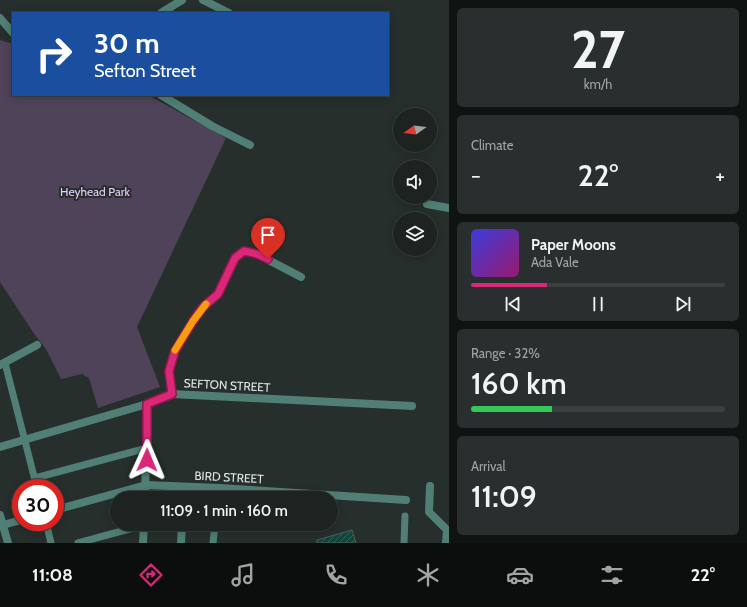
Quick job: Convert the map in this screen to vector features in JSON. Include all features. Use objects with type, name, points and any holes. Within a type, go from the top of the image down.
[{"type":"street","points":[[163,12],[182,0]]},
{"type":"street","points":[[203,0],[227,12]]},
{"type":"street","points":[[0,18],[12,31]]},
{"type":"street","points":[[163,96],[212,126],[250,145]]},
{"type":"street","points":[[427,204],[449,208]]},
{"type":"street","points":[[172,394],[169,371],[175,351],[196,316],[203,307],[218,294],[235,258],[244,251],[257,254],[301,277]]},
{"type":"street","points":[[2,364],[37,344]]},
{"type":"street","name":"SEFTON STREET","points":[[0,447],[147,404],[172,394],[412,406]]},
{"type":"street","points":[[146,491],[147,404]]},
{"type":"street","name":"BIRD STREET","points":[[64,508],[146,485],[219,488],[406,500]]},
{"type":"street","points":[[184,486],[184,491]]},
{"type":"street","points":[[430,486],[429,512],[448,530],[446,543]]},
{"type":"street","points":[[0,515],[8,543]]},
{"type":"street","points":[[3,525],[12,522]]},
{"type":"street","points":[[143,543],[144,531]]},
{"type":"street","points":[[181,543],[182,531]]},
{"type":"lane","points":[[2,364],[25,440],[34,478],[147,448]]},
{"type":"lane","points":[[404,543],[405,516]]},
{"type":"lane","points":[[48,531],[51,543]]},
{"type":"lane","points":[[78,543],[122,531]]},
{"type":"lane","points":[[213,543],[214,531]]},
{"type":"green space","name":"Heyhead Park","points":[[0,40],[12,44],[12,96],[150,96],[226,138],[137,327],[160,387],[98,408],[89,378],[82,374],[61,379],[46,349],[0,282]]},
{"type":"building","points":[[352,530],[356,543],[317,543],[317,540]]},
{"type":"slow traffic","points":[[175,350],[193,321],[206,304]]},
{"type":"route","points":[[147,460],[147,404],[172,394],[169,371],[175,351],[193,321],[203,307],[218,294],[226,280],[235,258],[244,251],[257,254],[268,259]]}]
